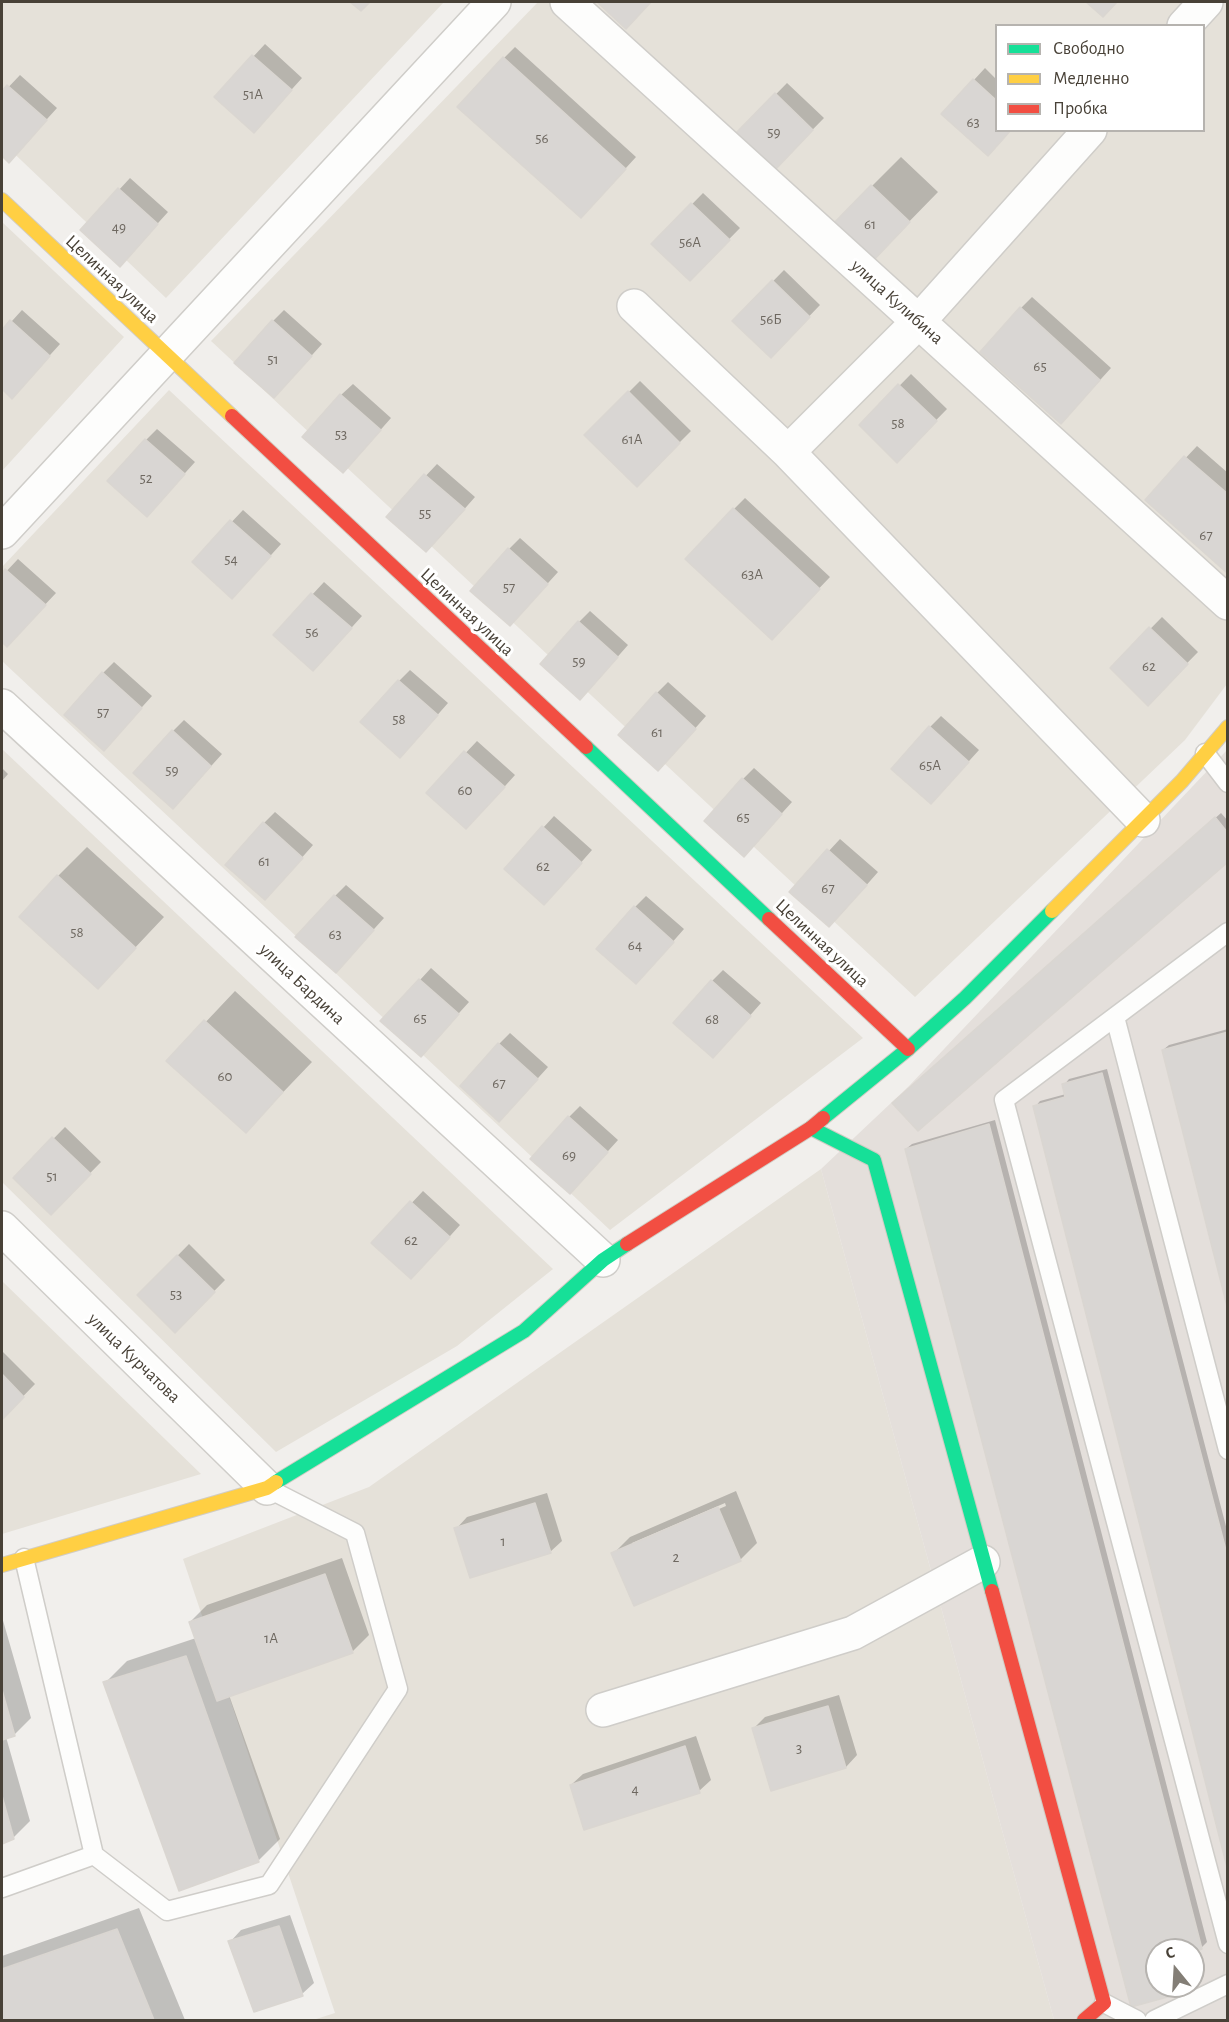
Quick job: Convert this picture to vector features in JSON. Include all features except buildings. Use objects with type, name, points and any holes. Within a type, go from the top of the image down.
[{"type":"street","points":[[2,532],[494,2]]},
{"type":"street","name":"улица Кулибина","points":[[567,2],[1227,603]]},
{"type":"street","points":[[1186,24],[1206,2]]},
{"type":"street","points":[[788,452],[918,322],[1088,132]]},
{"type":"street","name":"Целинная улица","points":[[2,200],[908,1049]]},
{"type":"street","points":[[634,306],[788,452],[1143,819]]},
{"type":"street","name":"улица Бардина","points":[[2,706],[603,1260]]},
{"type":"street","points":[[2,1564],[267,1488],[524,1331],[603,1260],[812,1128],[908,1049],[965,998],[1182,781],[1227,727]]},
{"type":"street","points":[[812,1128],[874,1160],[1104,2003],[1084,2020]]},
{"type":"street","name":"улица Курчатова","points":[[2,1228],[267,1488]]},
{"type":"street","points":[[603,1710],[853,1633],[983,1562]]},
{"type":"lane","points":[[1205,753],[1227,783]]},
{"type":"lane","points":[[1227,932],[1005,1100],[1227,1944]]},
{"type":"lane","points":[[1115,1017],[1227,1450]]},
{"type":"lane","points":[[24,1558],[94,1855],[167,1911],[269,1885],[398,1689],[355,1533],[267,1488]]},
{"type":"lane","points":[[2,1888],[94,1855]]},
{"type":"lane","points":[[1154,2020],[1227,1984]]},
{"type":"lane","points":[[1104,2003],[1137,2020]]},
{"type":"shaded area","points":[[2,2],[444,2],[166,298],[2,142]]},
{"type":"shaded area","points":[[538,2],[1227,2],[1227,684],[1185,740],[915,997],[211,341]]},
{"type":"shaded area","points":[[2,222],[124,337],[2,471]]},
{"type":"shaded area","points":[[169,390],[863,1038],[610,1230],[2,661],[2,567]]},
{"type":"shaded area","points":[[2,749],[553,1269],[457,1346],[276,1452],[2,1182]]},
{"type":"shaded area","points":[[1227,750],[1227,2020],[1054,2020],[821,1169],[909,1086]]},
{"type":"shaded area","points":[[821,1169],[1054,2020],[313,2020],[335,2013],[183,1559],[369,1487]]},
{"type":"shaded area","points":[[2,1281],[201,1474],[2,1534]]},
{"type":"traffic: fast","points":[[586,747],[769,919]]},
{"type":"traffic: fast","points":[[823,1118],[908,1049],[965,998],[1052,911]]},
{"type":"traffic: fast","points":[[811,1128],[874,1160],[992,1591]]},
{"type":"traffic: fast","points":[[276,1482],[524,1331],[603,1260],[627,1244]]},
{"type":"traffic: slow","points":[[2,200],[232,416]]},
{"type":"traffic: slow","points":[[1052,911],[1182,781],[1228,727]]},
{"type":"traffic: slow","points":[[2,1565],[267,1488],[276,1482]]},
{"type":"traffic: jam","points":[[232,416],[586,747]]},
{"type":"traffic: jam","points":[[769,919],[908,1049]]},
{"type":"traffic: jam","points":[[627,1244],[811,1128],[823,1118]]},
{"type":"traffic: jam","points":[[992,1591],[1104,2003],[1084,2020]]}]
